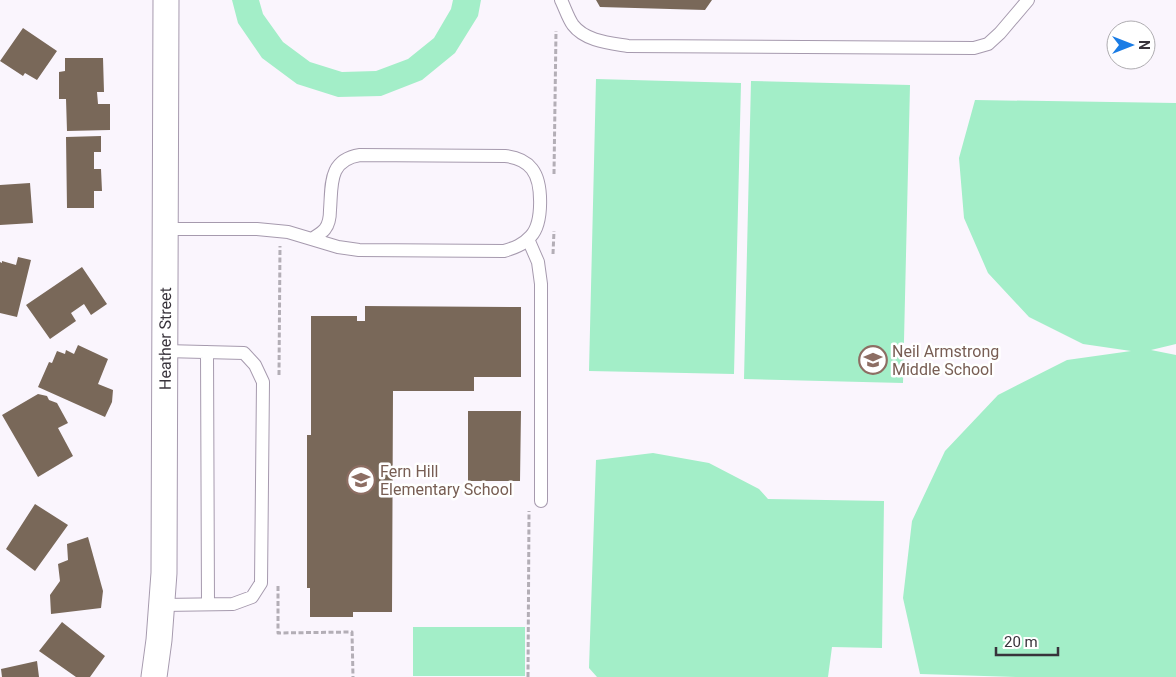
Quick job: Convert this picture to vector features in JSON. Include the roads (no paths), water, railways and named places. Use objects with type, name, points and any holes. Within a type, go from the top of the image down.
[{"type":"street","name":"Heather Street","points":[[154,677],[164,573],[166,0]]},
{"type":"lane","points":[[561,0],[574,26],[586,36],[628,46],[974,48],[988,44],[1028,0]]},
{"type":"lane","points":[[165,229],[258,229],[288,232],[338,247],[359,250],[504,251],[528,240],[537,225],[540,189],[538,178],[533,169],[515,157],[351,156],[336,168],[332,176],[330,217],[326,229],[312,239]]},
{"type":"lane","points":[[528,240],[538,262],[541,284],[541,501]]},
{"type":"lane","points":[[162,605],[232,604],[252,597],[261,583],[263,382],[255,365],[244,352],[165,351]]},
{"type":"lane","points":[[207,352],[208,604]]},
{"type":"place","name":"Neil Armstrong Middle School","points":[[873,360]]},
{"type":"place","name":"Fern Hill Elementary School","points":[[361,480]]}]
